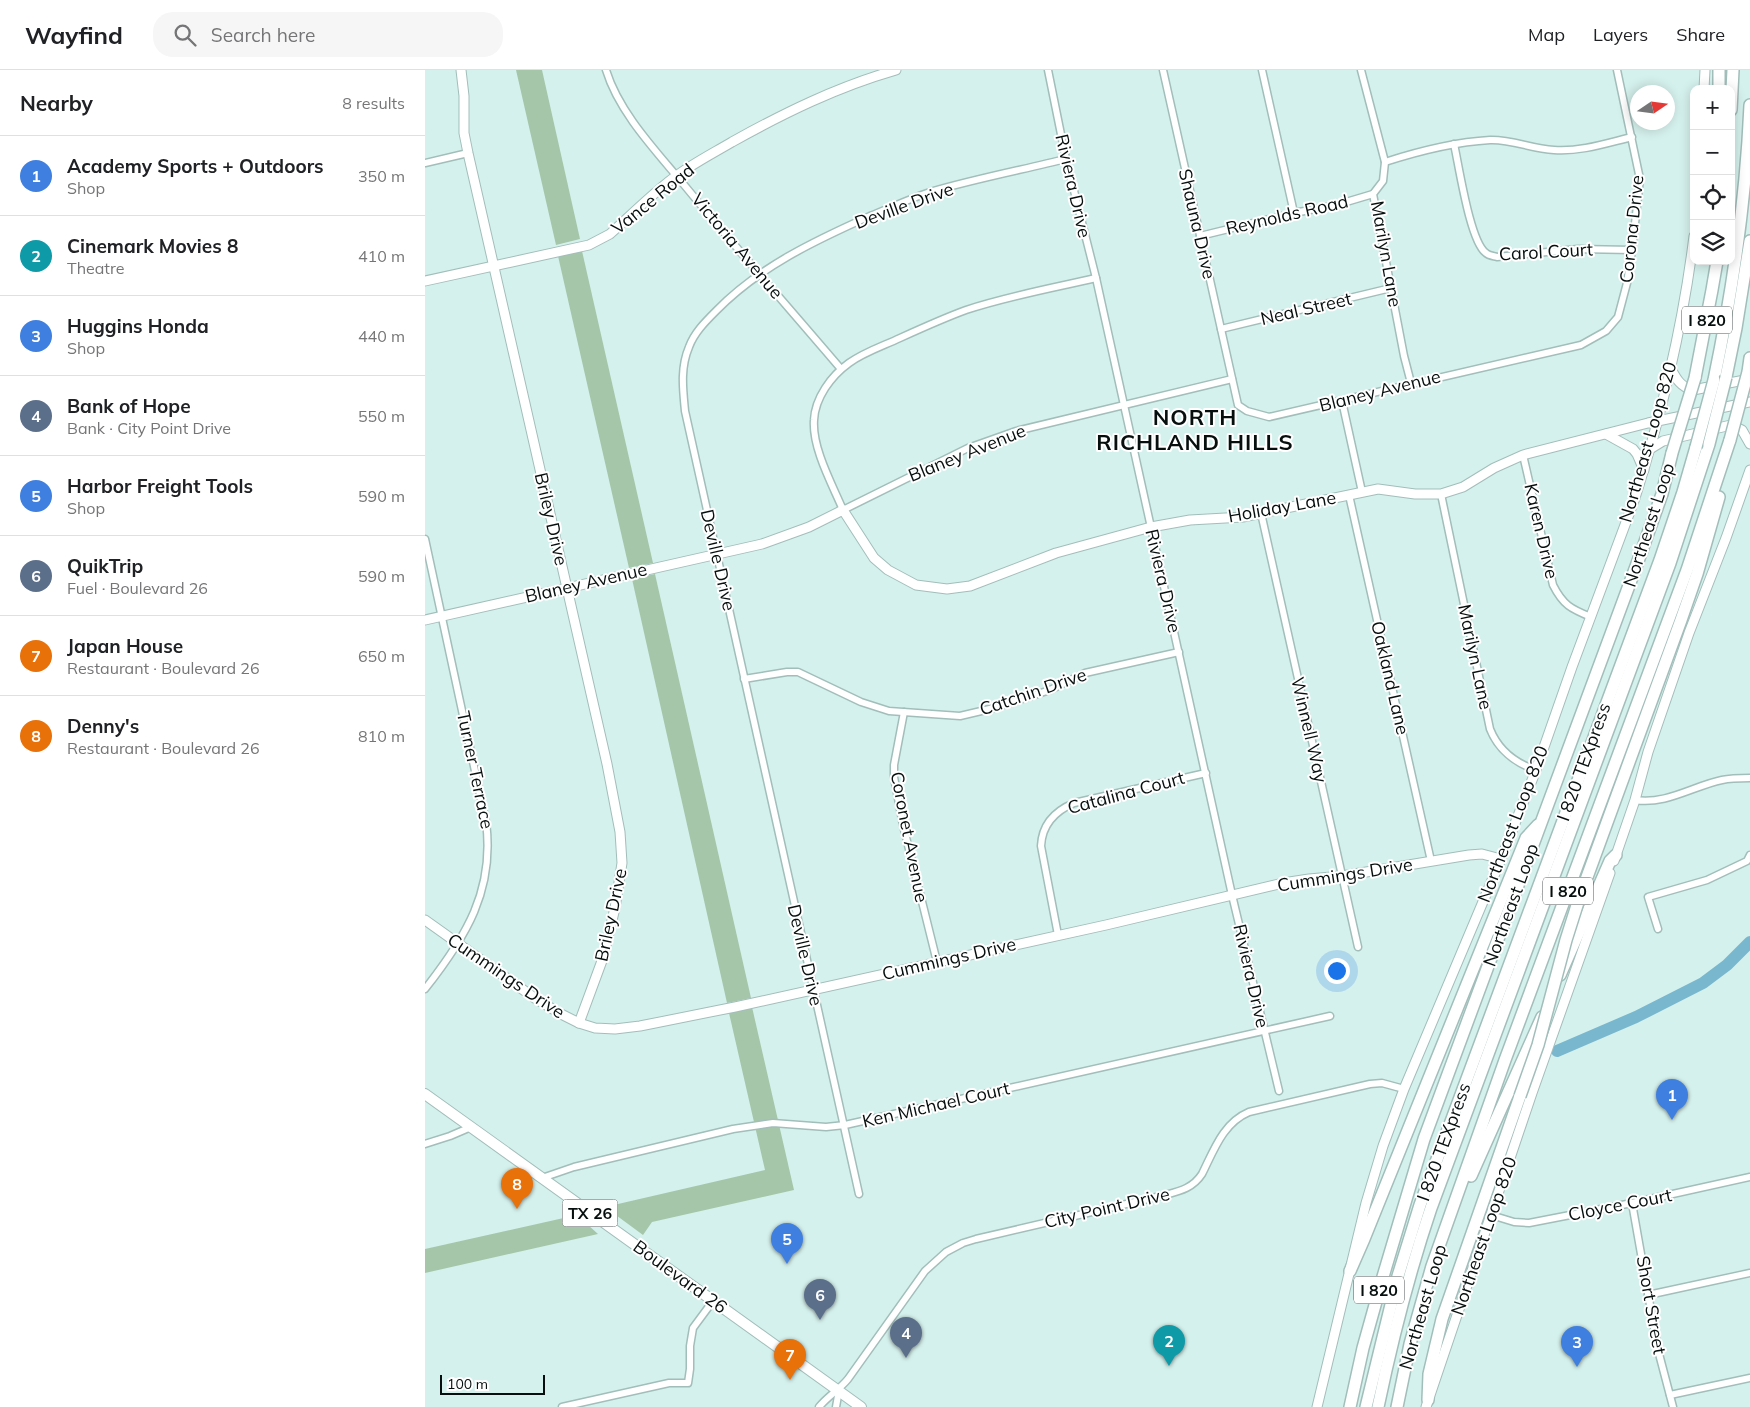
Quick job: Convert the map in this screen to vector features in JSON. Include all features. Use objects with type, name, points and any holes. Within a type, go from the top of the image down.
[{"type":"highway","points":[[1719,70],[1719,85]]},
{"type":"highway","points":[[1732,85],[1733,70]]},
{"type":"highway","name":"I 820 TEXpress","points":[[1366,1407],[1399,1276],[1420,1205],[1660,560],[1683,492],[1714,380],[1727,319],[1741,225],[1750,105]]},
{"type":"highway","name":"I 820 TEXpress","points":[[1378,1407],[1401,1308],[1431,1208],[1670,563],[1709,444],[1736,328],[1750,241]]},
{"type":"highway","name":"Northeast Loop","points":[[1350,1407],[1381,1280],[1413,1172],[1662,494],[1695,378],[1716,265]]},
{"type":"highway","name":"Northeast Loop","points":[[1397,1407],[1410,1344],[1432,1266],[1505,1060],[1687,570],[1730,440],[1749,375],[1750,358]]},
{"type":"highway","points":[[1427,1404],[1429,1374],[1442,1319],[1538,1045],[1579,899],[1697,574],[1732,449],[1730,440]]},
{"type":"highway","points":[[1350,1270],[1526,838],[1541,822]]},
{"type":"highway","points":[[1410,1344],[1418,1333],[1465,1189],[1610,861],[1616,855]]},
{"type":"main road","name":"Boulevard 26","points":[[425,1094],[861,1407]]},
{"type":"street","name":"Briley Drive","points":[[461,70],[464,96],[464,133],[468,154],[607,764],[622,848],[622,863],[609,934],[595,983],[579,1023]]},
{"type":"street","name":"Victoria Avenue","points":[[606,70],[615,94],[637,127],[841,369]]},
{"type":"street","name":"Vance Road","points":[[425,281],[589,245],[601,240],[667,182],[701,159],[821,96],[863,79],[896,70]]},
{"type":"street","name":"Riviera Drive","points":[[1047,70],[1066,159],[1096,278],[1232,895],[1279,1091]]},
{"type":"street","name":"Shauna Drive","points":[[1163,70],[1232,379]]},
{"type":"street","points":[[1262,70],[1294,213]]},
{"type":"street","name":"Marilyn Lane","points":[[1361,70],[1385,162],[1383,181],[1373,194],[1404,356],[1411,383]]},
{"type":"street","name":"Corona Drive","points":[[1585,343],[1607,331],[1618,317],[1627,283],[1632,250],[1640,178],[1617,70]]},
{"type":"street","points":[[1705,70],[1705,85]]},
{"type":"street","points":[[1385,162],[1417,152],[1454,144],[1500,140],[1552,150],[1572,150],[1632,137]]},
{"type":"street","name":"Carol Court","points":[[1454,144],[1473,228],[1478,242],[1485,253],[1497,257],[1578,249],[1632,250]]},
{"type":"street","points":[[425,163],[468,154]]},
{"type":"street","name":"Deville Drive","points":[[859,1194],[685,411],[682,387],[685,360],[695,335],[729,298],[760,274],[817,240],[929,192],[1066,159]]},
{"type":"street","name":"Reynolds Road","points":[[1200,236],[1294,213],[1336,205],[1373,194]]},
{"type":"street","name":"Northeast Loop 820","points":[[1317,1407],[1365,1203],[1383,1146],[1403,1089],[1501,859],[1536,770],[1644,470],[1671,367],[1690,265]]},
{"type":"street","points":[[843,510],[820,456],[814,430],[815,411],[819,400],[831,379],[841,369],[865,354],[967,310],[993,302],[1096,278]]},
{"type":"street","name":"Neal Street","points":[[1221,329],[1391,288]]},
{"type":"street","name":"Blaney Avenue","points":[[425,620],[762,544],[784,537],[815,524],[976,446],[1031,426],[1232,379],[1238,405],[1247,411],[1269,417],[1585,343]]},
{"type":"street","points":[[1671,367],[1680,384],[1685,388],[1693,390],[1749,375]]},
{"type":"street","points":[[1342,401],[1362,492]]},
{"type":"street","name":"Holiday Lane","points":[[843,510],[875,558],[888,570],[916,585],[947,589],[970,586],[1056,554],[1151,527],[1190,520],[1227,519],[1378,489],[1415,494],[1441,494],[1463,487],[1494,468],[1523,455],[1657,421],[1750,402]]},
{"type":"street","points":[[1649,449],[1663,441],[1731,426],[1742,430],[1750,444]]},
{"type":"street","points":[[1606,434],[1633,449],[1644,470]]},
{"type":"street","name":"Karen Drive","points":[[1523,455],[1553,585],[1567,606],[1591,618]]},
{"type":"street","name":"Northeast Loop 820","points":[[1427,1404],[1532,1094],[1635,800],[1689,633],[1746,495],[1750,470]]},
{"type":"street","name":"Marilyn Lane","points":[[1441,494],[1490,729],[1494,740],[1504,750],[1523,766],[1536,770]]},
{"type":"street","name":"Oakland Lane","points":[[1349,495],[1431,861]]},
{"type":"street","name":"Winnell Way","points":[[1261,513],[1358,947]]},
{"type":"street","name":"Turner Terrace","points":[[425,539],[489,841],[488,866],[473,916],[447,961],[425,989]]},
{"type":"street","name":"Catchin Drive","points":[[744,679],[798,672],[861,702],[889,711],[960,716],[994,708],[1050,690],[1085,673],[1179,652]]},
{"type":"street","name":"Coronet Avenue","points":[[904,712],[894,777],[903,825],[937,962]]},
{"type":"street","name":"Catalina Court","points":[[1058,935],[1041,846],[1041,838],[1048,822],[1058,812],[1074,803],[1205,773]]},
{"type":"street","points":[[1635,800],[1654,801],[1722,780],[1750,778]]},
{"type":"street","name":"Cummings Drive","points":[[425,920],[536,999],[579,1023],[595,1028],[615,1029],[641,1026],[813,990],[1309,879],[1342,876],[1482,854],[1501,859]]},
{"type":"street","points":[[1658,929],[1648,897],[1707,880],[1747,861],[1750,855]]},
{"type":"street","name":"Ken Michael Court","points":[[542,1178],[574,1167],[733,1129],[773,1124],[826,1128],[845,1125],[1330,1016]]},
{"type":"street","name":"City Point Drive","points":[[819,1407],[827,1398],[839,1390],[925,1271],[945,1252],[956,1246],[976,1239],[1188,1188],[1202,1174],[1223,1132],[1241,1115],[1249,1112],[1371,1084],[1382,1083],[1403,1089]]},
{"type":"street","points":[[425,1144],[471,1127]]},
{"type":"street","name":"Cloyce Court","points":[[1491,1215],[1514,1222],[1529,1222],[1632,1203],[1750,1177]]},
{"type":"street","name":"Short Street","points":[[1632,1203],[1658,1350],[1673,1407]]},
{"type":"street","points":[[1648,1295],[1750,1273]]},
{"type":"street","points":[[562,1407],[669,1383],[688,1383],[691,1369],[690,1346],[693,1328],[713,1301]]},
{"type":"street","points":[[1670,1395],[1750,1378]]},
{"type":"street","name":"City Point Drive","points":[[837,1407],[839,1390]]},
{"type":"green space","points":[[516,70],[542,70],[580,239],[556,245]]},
{"type":"green space","points":[[582,251],[653,563],[629,568],[558,256]]},
{"type":"green space","points":[[655,574],[751,998],[727,1003],[632,579]]},
{"type":"green space","points":[[752,1007],[794,1190],[652,1222],[643,1235],[605,1207],[765,1170],[729,1013]]},
{"type":"green space","points":[[577,1215],[598,1234],[425,1273],[425,1249]]},
{"type":"waterway","points":[[1557,1051],[1636,1017],[1703,983],[1727,965],[1750,942]]},
{"type":"place","name":"Academy Sports + Outdoors","points":[[1672,1120]]},
{"type":"place","name":"Denny's","points":[[517,1209]]},
{"type":"place","name":"Harbor Freight Tools","points":[[787,1264]]},
{"type":"place","name":"QuikTrip","points":[[820,1320]]},
{"type":"place","name":"Bank of Hope","points":[[906,1358]]},
{"type":"place","name":"Cinemark Movies 8","points":[[1169,1366]]},
{"type":"place","name":"Huggins Honda","points":[[1577,1367]]},
{"type":"place","name":"Japan House","points":[[790,1380]]},
{"type":"district","name":"NORTH RICHLAND HILLS","points":[[1195,430]]}]
